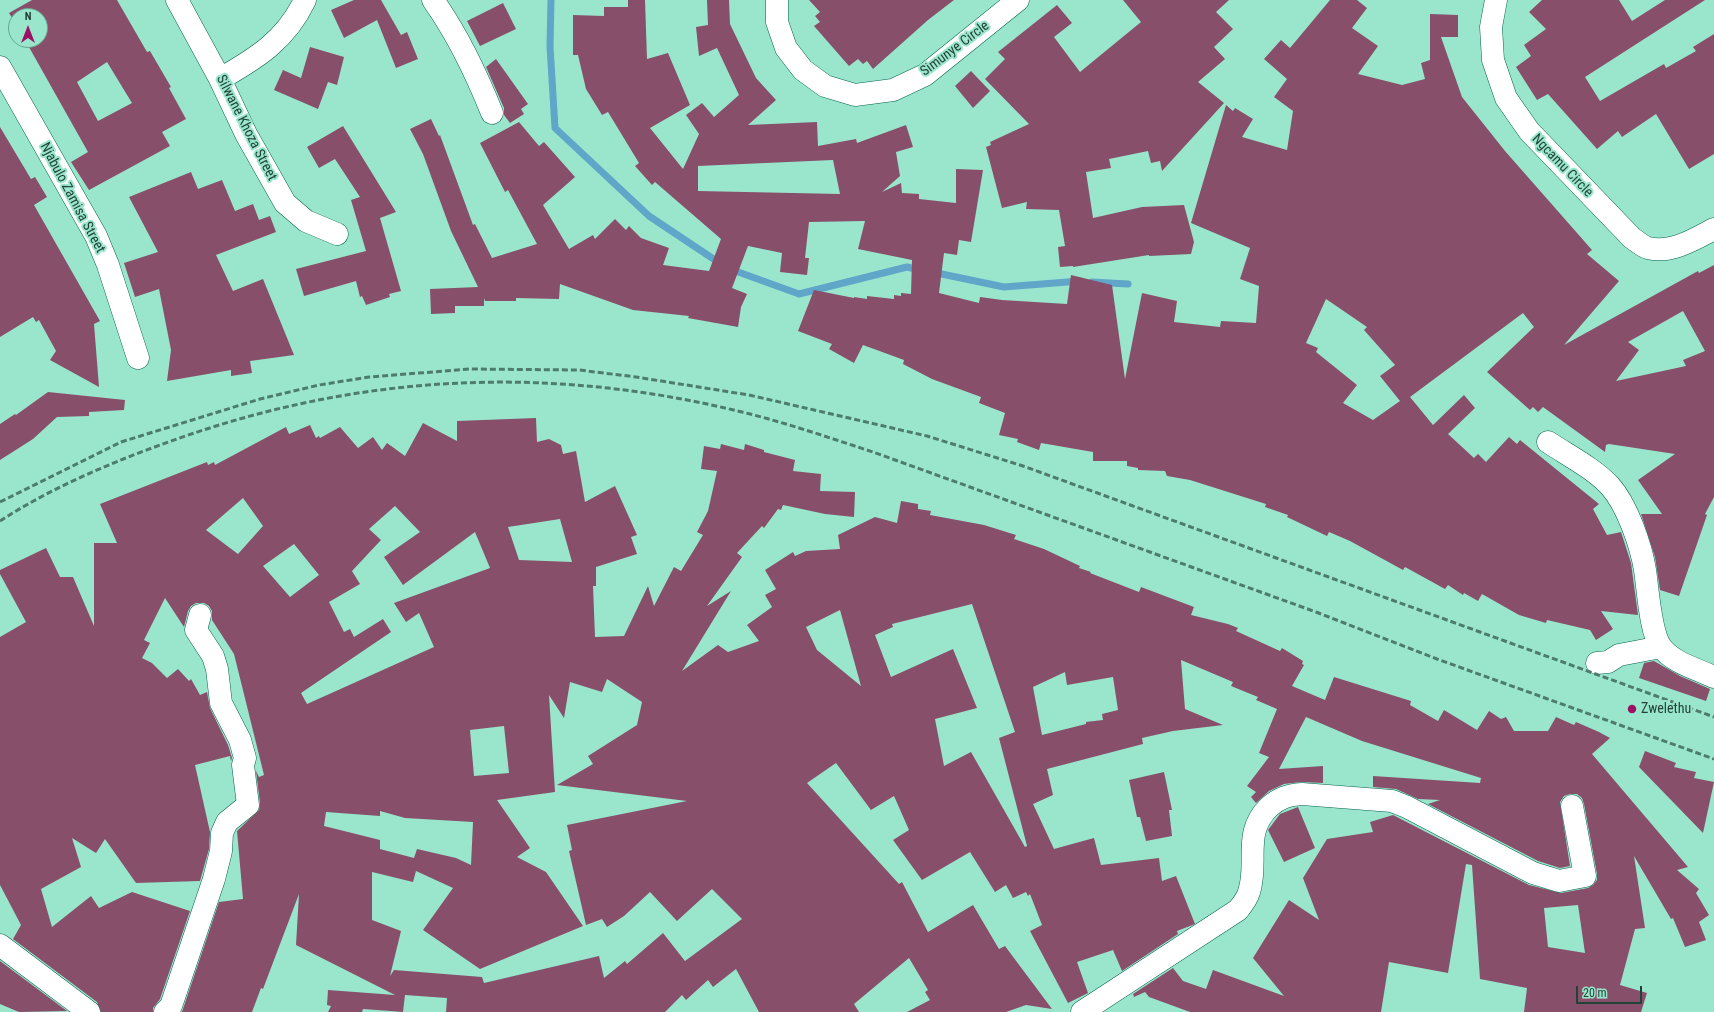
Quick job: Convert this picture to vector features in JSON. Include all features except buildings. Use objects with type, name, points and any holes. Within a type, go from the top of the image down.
[{"type":"street","name":"Silwane Khoza Street","points":[[177,0],[220,79],[246,134],[285,203],[306,221],[337,234]]},
{"type":"street","points":[[220,79],[259,56],[286,32],[305,0]]},
{"type":"street","points":[[433,0],[449,22],[474,68],[492,113]]},
{"type":"street","name":"Simunye Circle","points":[[777,0],[777,22],[786,48],[803,70],[825,86],[855,95],[893,90],[925,75],[1018,0]]},
{"type":"street","name":"Ngcamu Circle","points":[[1496,0],[1490,27],[1493,60],[1506,98],[1529,132],[1632,238],[1648,248],[1664,248],[1684,244],[1714,229]]},
{"type":"street","name":"Njabulo Zamisa Street","points":[[0,67],[96,236],[108,265],[138,358]]},
{"type":"street","points":[[1548,442],[1596,473],[1611,487],[1624,510],[1636,537],[1645,569],[1655,632],[1661,647],[1676,660],[1714,677]]},
{"type":"street","points":[[165,1012],[171,1006],[204,910],[221,851],[222,833],[227,822],[248,805],[243,766],[245,758],[240,740],[221,703],[217,668],[213,656],[196,630],[200,615]]},
{"type":"street","points":[[1597,663],[1608,662],[1619,655],[1661,647]]},
{"type":"street","points":[[1082,1012],[1238,910],[1249,892],[1252,874],[1252,846],[1254,829],[1260,815],[1274,803],[1287,795],[1302,794],[1392,801],[1407,807],[1533,873],[1559,881],[1585,876],[1572,806]]},
{"type":"street","points":[[0,945],[89,1012]]},
{"type":"waterway","points":[[551,0],[550,46],[555,128],[649,216],[721,264]]},
{"type":"waterway","points":[[730,269],[799,294],[907,267],[920,270]]},
{"type":"waterway","points":[[932,272],[1004,287],[1080,281]]},
{"type":"waterway","points":[[1092,282],[1128,284]]},
{"type":"railway","points":[[0,502],[121,442],[260,399],[319,385],[369,377],[470,369],[579,370],[636,377],[749,395],[927,436],[1023,466],[1714,717]]},
{"type":"railway","points":[[0,521],[64,485],[132,456],[177,439],[247,417],[317,400],[387,389],[458,383],[528,382],[599,387],[671,397],[759,416],[873,452],[1316,612],[1437,659],[1714,759]]},
{"type":"place","name":"Zwelethu","points":[[1632,709]]}]
